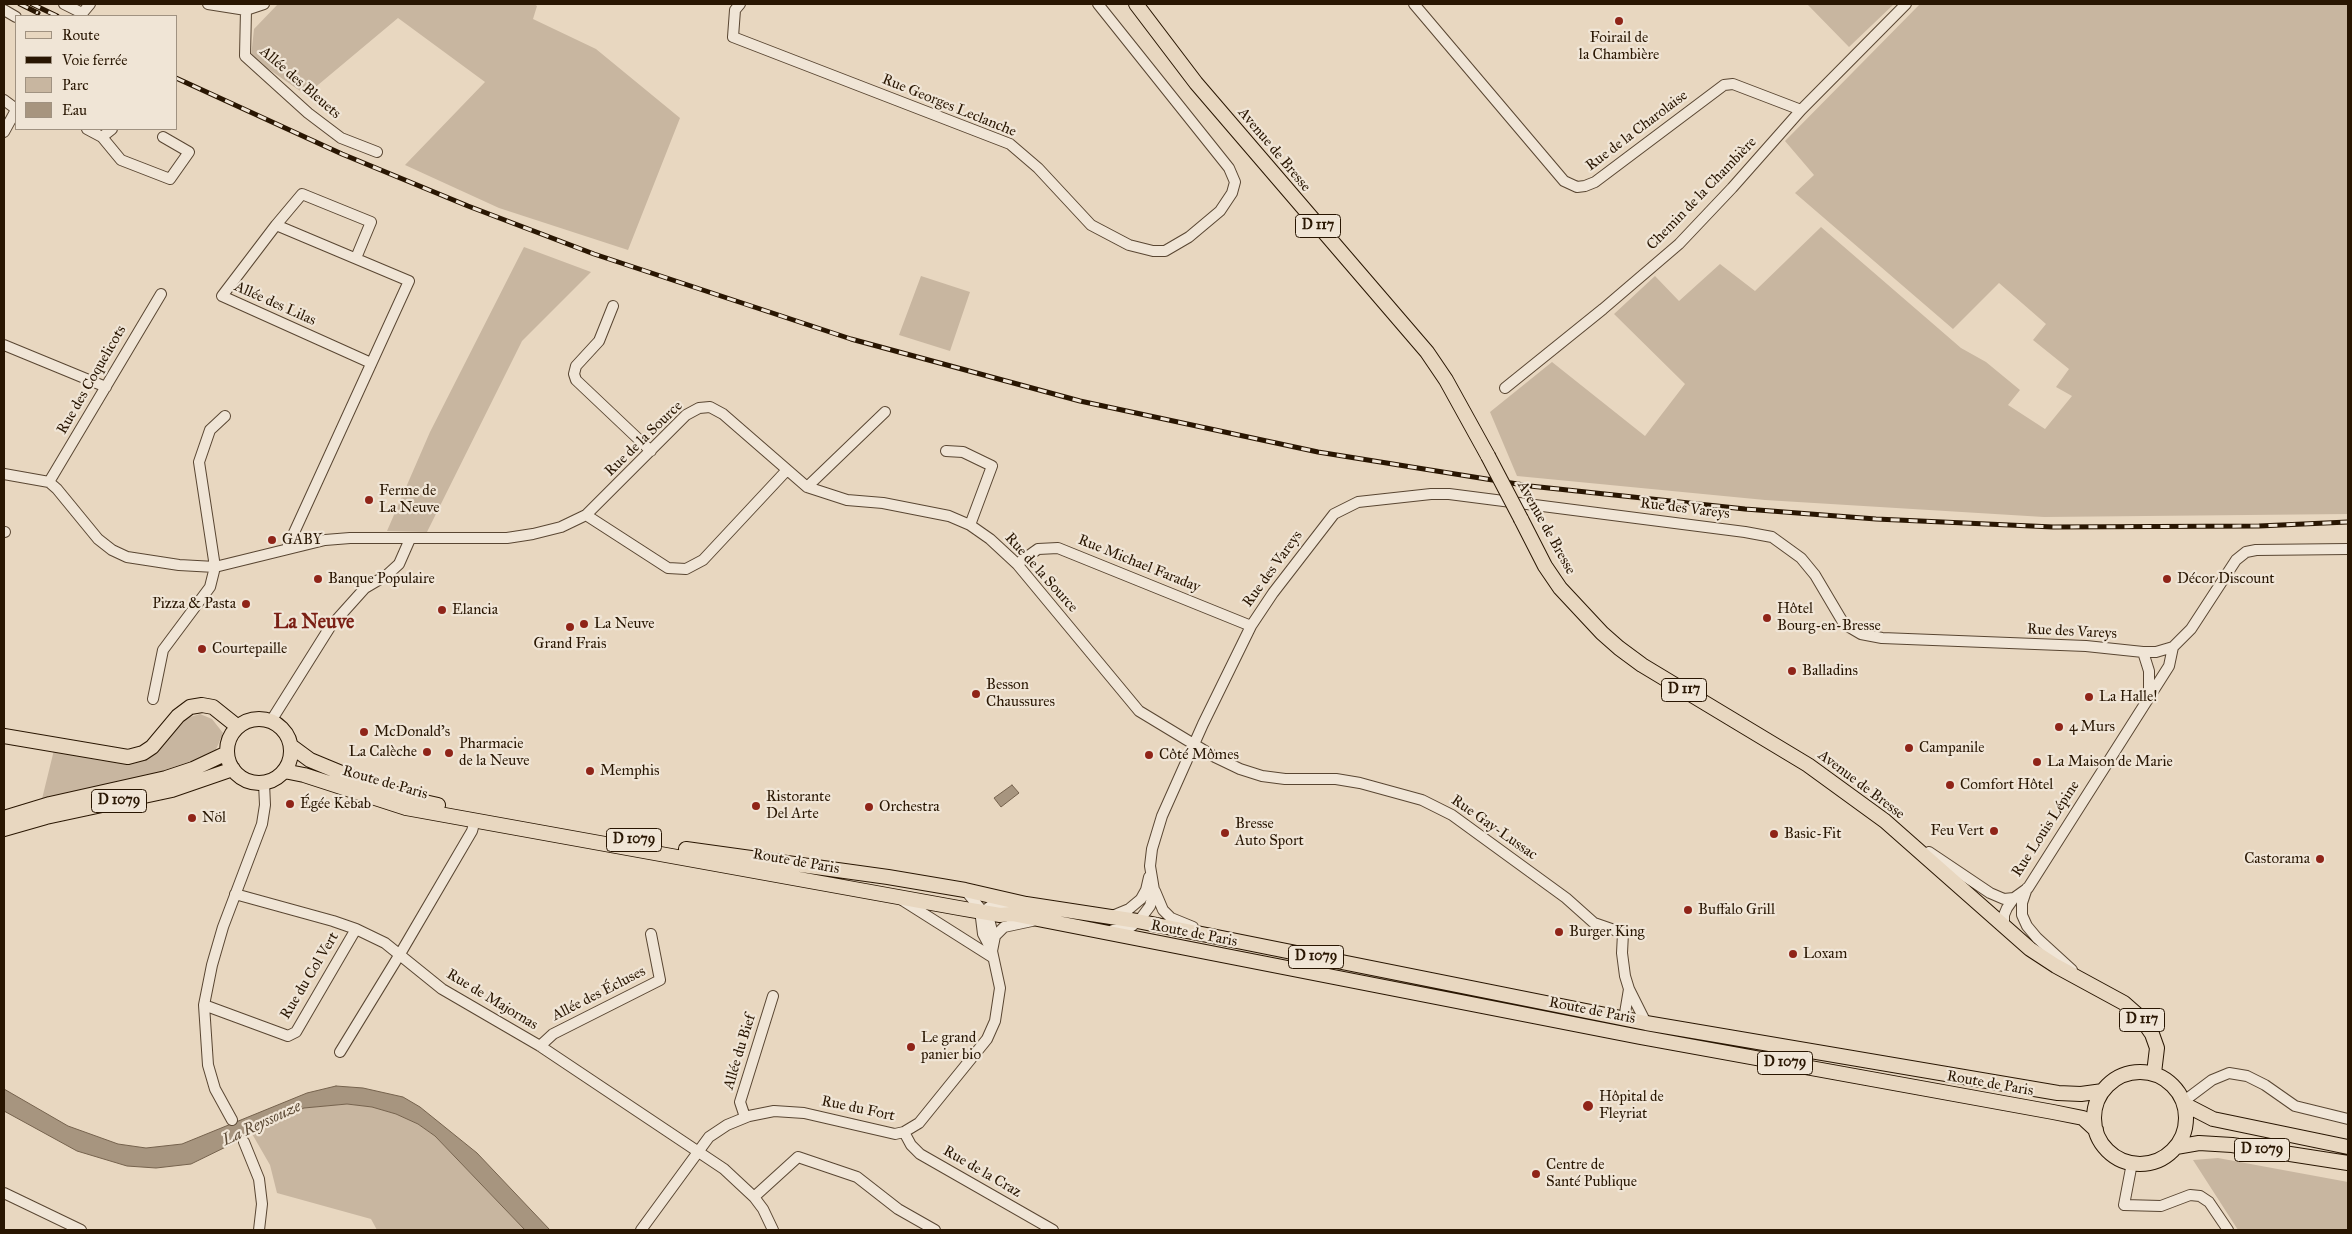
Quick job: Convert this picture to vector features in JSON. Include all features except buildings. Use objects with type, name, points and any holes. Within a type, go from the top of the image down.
[{"type":"main road","name":"Avenue de Bresse","points":[[1136,4],[1196,83],[1427,352],[1446,380],[1488,456],[1545,566],[1574,605],[1620,648],[1642,665],[1801,761],[1885,821],[2004,927],[2043,958],[2124,1003],[2141,1018],[2152,1034],[2157,1048],[2154,1074]]},
{"type":"main road","points":[[4,736],[128,757],[143,753],[152,747],[178,716],[190,707],[202,705],[213,707],[238,727]]},
{"type":"main road","points":[[254,720],[270,721],[284,731],[291,746],[289,764],[272,781],[264,783],[246,780],[233,769],[227,754],[229,742],[238,727],[254,720]]},
{"type":"main road","name":"Route de Paris","points":[[291,746],[310,760],[407,798],[676,848],[888,877],[965,890],[1026,904],[1137,921],[1646,1023],[2058,1093],[2081,1094],[2103,1091]]},
{"type":"main road","name":"D 1079","points":[[4,818],[50,804],[166,778],[194,769],[227,754]]},
{"type":"main road","name":"D 1079","points":[[4,829],[46,817],[172,790],[233,769]]},
{"type":"main road","name":"Route de Paris","points":[[284,771],[406,808],[984,912],[1042,920],[1640,1037],[2053,1112],[2083,1118],[2096,1130]]},
{"type":"main road","points":[[2143,1072],[2154,1074],[2172,1084],[2184,1103],[2186,1119],[2184,1134],[2167,1155],[2156,1161],[2144,1164],[2120,1159],[2101,1142],[2096,1130],[2096,1110],[2103,1091],[2120,1076],[2143,1072]]},
{"type":"main road","name":"D 1079","points":[[2184,1103],[2213,1119],[2348,1147]]},
{"type":"main road","name":"D 1079","points":[[2176,1146],[2199,1143],[2232,1145],[2348,1163]]},
{"type":"street","points":[[64,4],[81,15],[90,4]]},
{"type":"street","points":[[208,4],[246,10],[264,4]]},
{"type":"street","name":"Rue Georges Leclanche","points":[[740,4],[735,10],[733,37],[1010,144],[1038,168],[1091,225],[1128,245],[1153,251],[1165,251],[1189,237],[1220,211],[1232,193],[1235,182],[1229,168],[1098,4]]},
{"type":"street","name":"Rue de la Charolaise","points":[[1414,4],[1564,181],[1577,187],[1596,182],[1724,85],[1733,84],[1801,110]]},
{"type":"street","name":"Chemin de la Chambière","points":[[1505,388],[1603,309],[1679,244],[1801,110],[1906,4]]},
{"type":"street","points":[[4,10],[15,16]]},
{"type":"street","name":"Allée des Bleuets","points":[[246,10],[246,56],[252,63],[308,113],[341,138],[377,152]]},
{"type":"street","points":[[4,100],[15,109]]},
{"type":"street","points":[[4,132],[15,112]]},
{"type":"street","points":[[89,130],[102,137],[121,160],[170,179],[189,152],[163,137]]},
{"type":"street","points":[[102,137],[111,130]]},
{"type":"street","name":"Allée des Lilas","points":[[356,258],[371,222],[302,194],[222,296],[371,363]]},
{"type":"street","points":[[276,225],[409,281],[287,548]]},
{"type":"street","name":"Rue des Coquelicots","points":[[49,482],[161,294]]},
{"type":"street","points":[[613,306],[599,341],[576,366],[574,374],[576,380],[650,451]]},
{"type":"street","points":[[4,345],[106,387]]},
{"type":"street","name":"Rue de la Source","points":[[215,568],[287,548],[342,539],[507,538],[561,527],[586,515],[686,415],[699,408],[710,408],[722,414],[807,486],[847,500],[883,503],[948,516],[970,525],[990,539],[1017,564],[1140,711],[1194,744]]},
{"type":"street","points":[[807,486],[886,412]]},
{"type":"street","points":[[153,699],[163,650],[210,587],[215,568],[199,462],[210,430],[225,416]]},
{"type":"street","points":[[946,451],[963,452],[992,466],[970,525]]},
{"type":"street","points":[[586,515],[668,568],[686,569],[703,560],[788,470]]},
{"type":"street","points":[[4,474],[36,478],[49,482],[57,489],[98,539],[112,550],[127,557],[215,568]]},
{"type":"street","name":"Rue des Vareys","points":[[1137,921],[1137,909],[1146,890],[1150,871],[1155,834],[1194,744],[1251,626],[1334,514],[1358,502],[1449,494],[1772,537],[1801,558],[1815,575],[1844,624],[1861,634],[1882,638],[2086,646],[2143,652],[2156,652],[2173,646]]},
{"type":"street","points":[[270,721],[330,628],[365,588],[387,575],[399,564],[410,539]]},
{"type":"street","name":"Rue Michael Faraday","points":[[1017,564],[1038,550],[1058,548],[1251,626]]},
{"type":"street","points":[[2173,646],[2191,628],[2236,560],[2246,552],[2256,550],[2348,549]]},
{"type":"street","name":"Rue Louis Lépine","points":[[1885,821],[1982,889],[2004,899],[2014,898],[2028,888],[2169,666],[2173,646]]},
{"type":"street","points":[[2143,652],[2149,671],[2149,695]]},
{"type":"street","name":"Rue Gay-Lussac","points":[[1194,744],[1240,769],[1262,776],[1284,779],[1336,779],[1435,805],[1452,815],[1566,898],[1594,923],[1623,933],[1622,953],[1629,989],[1646,1023]]},
{"type":"street","points":[[232,1120],[215,1089],[208,1065],[204,1005],[212,965],[235,894],[262,824],[264,783]]},
{"type":"street","points":[[340,1052],[400,954],[472,830],[475,820]]},
{"type":"street","name":"Rue des Vareys","points":[[1150,871],[1154,890],[1163,910],[1171,918],[1232,940]]},
{"type":"street","points":[[2028,888],[2022,903],[2022,915],[2027,926],[2055,956],[2096,987]]},
{"type":"street","name":"Rue du Fort","points":[[965,890],[989,919],[994,939],[992,954]]},
{"type":"street","points":[[1096,931],[1124,929],[1137,921],[1150,906],[1154,890]]},
{"type":"street","name":"Rue de Majornas","points":[[235,894],[356,928],[385,943],[442,989],[540,1046],[724,1169],[754,1197],[763,1209],[773,1230]]},
{"type":"street","points":[[895,896],[992,954]]},
{"type":"street","points":[[2004,927],[2004,915],[2014,898]]},
{"type":"street","points":[[1106,917],[1129,909],[1141,899]]},
{"type":"street","points":[[984,912],[997,904],[1012,906],[1026,904]]},
{"type":"street","name":"Rue du Fort","points":[[641,1230],[708,1137],[727,1125],[746,1117],[774,1111],[804,1113],[894,1134],[904,1132],[919,1123],[986,1039],[995,1021],[999,1006],[1000,988],[992,954],[980,925],[984,912]]},
{"type":"street","points":[[994,939],[1004,927],[1017,923],[1042,920]]},
{"type":"street","points":[[1137,921],[1149,941]]},
{"type":"street","name":"Rue du Col Vert","points":[[204,1005],[288,1036],[296,1032],[356,928]]},
{"type":"street","name":"Allée des Écluses","points":[[540,1046],[553,1034],[660,980],[651,934]]},
{"type":"street","name":"Rue Gay-Lussac","points":[[1624,1019],[1629,989]]},
{"type":"street","name":"Allée du Bief","points":[[746,1117],[740,1102],[773,996]]},
{"type":"street","points":[[2184,1103],[2212,1080],[2229,1073],[2247,1076],[2265,1085],[2295,1106],[2348,1119]]},
{"type":"street","name":"Rue de la Craz","points":[[904,1132],[911,1145],[920,1154],[1053,1230]]},
{"type":"street","points":[[244,1142],[259,1178],[262,1204],[259,1230]]},
{"type":"street","points":[[754,1197],[798,1157],[858,1177],[898,1209],[935,1230]]},
{"type":"street","points":[[2132,1163],[2124,1206],[2161,1206],[2190,1195],[2200,1196],[2209,1202],[2228,1230]]},
{"type":"street","points":[[4,1192],[81,1230]]},
{"type":"green space","points":[[278,4],[534,4],[537,6],[533,19],[596,49],[680,118],[628,250],[499,208],[405,165],[485,82],[398,18],[306,95],[251,57],[254,29]]},
{"type":"green space","points":[[1807,4],[1894,4],[1849,47]]},
{"type":"green space","points":[[1920,4],[2348,4],[2348,514],[2044,517],[1765,500],[1517,476],[1490,412],[1552,362],[1645,436],[1685,384],[1614,314],[1655,276],[1679,301],[1720,264],[1755,291],[1821,227],[1961,348],[1986,362],[2020,390],[2008,405],[2045,429],[2072,396],[2056,387],[2069,369],[2033,340],[2046,324],[1999,283],[1953,329],[1795,193],[1814,175],[1785,141]]},
{"type":"green space","points":[[524,247],[591,272],[522,341],[427,532],[387,531],[430,432]]},
{"type":"green space","points":[[921,276],[970,292],[950,351],[899,335]]},
{"type":"green space","points":[[200,714],[212,719],[223,733],[215,752],[188,768],[41,803],[54,750],[98,760],[129,764],[146,759],[187,718]]},
{"type":"green space","points":[[347,1104],[372,1107],[396,1114],[418,1124],[435,1136],[525,1230],[377,1230],[371,1219],[277,1193],[270,1165],[251,1132],[268,1122],[304,1108]]},
{"type":"green space","points":[[2218,1158],[2348,1182],[2348,1230],[2238,1230],[2193,1160]]},
{"type":"water","points":[[1012,785],[1019,793],[1001,807],[994,798]]},
{"type":"water","name":"La Reyssouze","points":[[336,1086],[363,1088],[403,1097],[420,1107],[477,1153],[550,1230],[525,1230],[435,1136],[418,1124],[396,1114],[372,1107],[347,1104],[304,1108],[268,1122],[238,1141],[191,1164],[156,1168],[127,1166],[77,1151],[4,1111],[4,1089],[68,1126],[118,1144],[146,1148],[182,1144],[307,1093]]},
{"type":"railway","points":[[20,4],[38,13]]},
{"type":"railway","points":[[32,4],[55,15]]},
{"type":"railway","points":[[178,79],[342,154],[468,206],[594,254],[851,339],[1080,401],[1318,452],[1530,486],[1745,509],[1876,519],[2053,527],[2259,526],[2348,522]]},
{"type":"place","name":"Foirail de la Chambière","points":[[1619,21]]},
{"type":"place","name":"Ferme de La Neuve","points":[[369,500]]},
{"type":"place","name":"GABY","points":[[272,540]]},
{"type":"place","name":"Banque Populaire","points":[[318,579]]},
{"type":"place","name":"Décor Discount","points":[[2167,579]]},
{"type":"place","name":"Pizza & Pasta","points":[[246,604]]},
{"type":"place","name":"Elancia","points":[[442,610]]},
{"type":"place","name":"Hôtel Bourg-en-Bresse","points":[[1767,618]]},
{"type":"place","name":"La Neuve","points":[[584,624]]},
{"type":"place","name":"Grand Frais","points":[[570,627]]},
{"type":"place","name":"Courtepaille","points":[[202,649]]},
{"type":"place","name":"Balladins","points":[[1792,671]]},
{"type":"place","name":"Besson Chaussures","points":[[976,694]]},
{"type":"place","name":"La Halle!","points":[[2089,697]]},
{"type":"place","name":"4 Murs","points":[[2059,727]]},
{"type":"place","name":"McDonald's","points":[[364,732]]},
{"type":"place","name":"Campanile","points":[[1909,748]]},
{"type":"place","name":"La Calèche","points":[[427,752]]},
{"type":"place","name":"Pharmacie de la Neuve","points":[[449,753]]},
{"type":"place","name":"Côté Mômes","points":[[1149,755]]},
{"type":"place","name":"La Maison de Marie","points":[[2037,762]]},
{"type":"place","name":"Memphis","points":[[590,771]]},
{"type":"place","name":"Comfort Hôtel","points":[[1950,785]]},
{"type":"place","name":"Égée Kebab","points":[[290,804]]},
{"type":"place","name":"Ristorante Del Arte","points":[[756,806]]},
{"type":"place","name":"Orchestra","points":[[869,807]]},
{"type":"place","name":"Nöl","points":[[192,818]]},
{"type":"place","name":"Feu Vert","points":[[1994,831]]},
{"type":"place","name":"Bresse Auto Sport","points":[[1225,833]]},
{"type":"place","name":"Basic-Fit","points":[[1774,834]]},
{"type":"place","name":"Castorama","points":[[2320,859]]},
{"type":"place","name":"Buffalo Grill","points":[[1688,910]]},
{"type":"place","name":"Burger King","points":[[1559,932]]},
{"type":"place","name":"Loxam","points":[[1793,954]]},
{"type":"place","name":"Le grand panier bio","points":[[911,1047]]},
{"type":"place","name":"Hôpital de Fleyriat","points":[[1588,1106]]},
{"type":"place","name":"Centre de Santé Publique","points":[[1536,1174]]},
{"type":"district","name":"La Neuve","points":[[314,623]]}]
